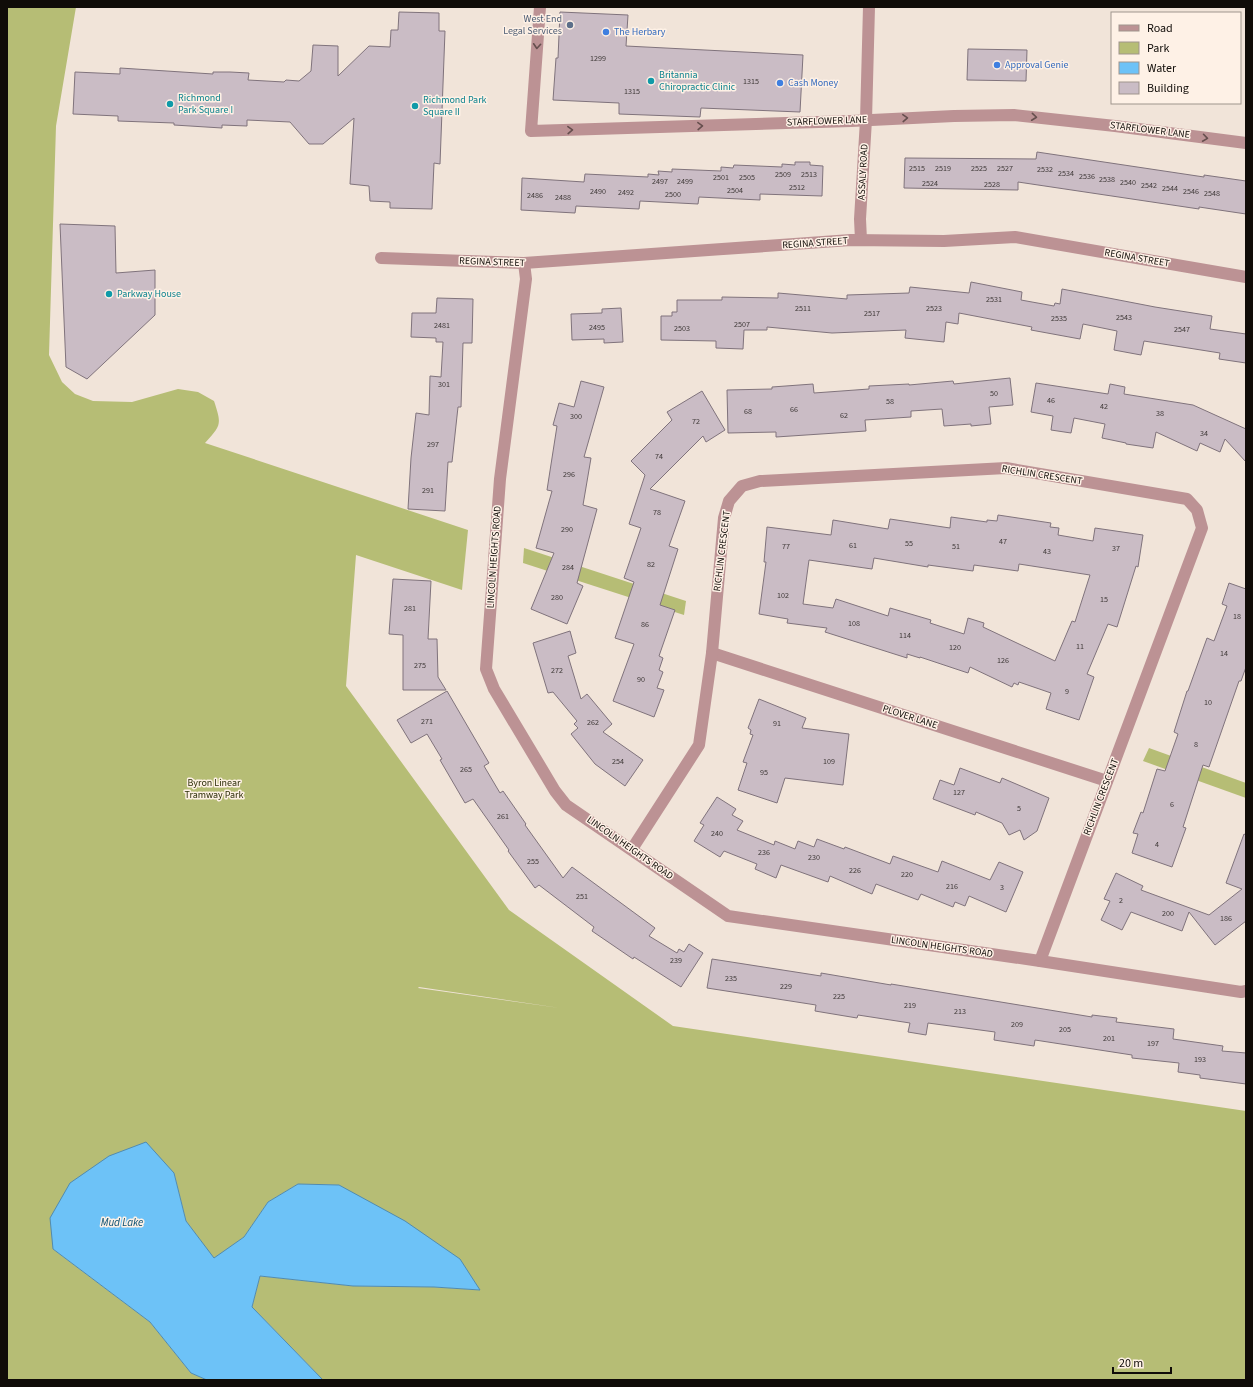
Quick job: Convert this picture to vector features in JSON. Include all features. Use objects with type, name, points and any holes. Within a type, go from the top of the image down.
[{"type":"street","name":"STARFLOWER LANE","points":[[540,7],[531,131],[1014,115],[1246,143]]},
{"type":"street","name":"ASSALY ROAD","points":[[861,240],[860,219],[866,120],[869,7]]},
{"type":"street","name":"REGINA STREET","points":[[381,258],[524,263],[861,240],[944,241],[1016,237],[1246,277]]},
{"type":"street","name":"LINCOLN HEIGHTS ROAD","points":[[524,263],[526,279],[500,479],[486,669],[494,689],[555,791],[566,805],[728,916],[1040,960],[1241,992],[1246,991]]},
{"type":"street","name":"RICHLIN CRESCENT","points":[[632,850],[699,745],[712,653],[724,518],[729,501],[742,486],[760,481],[1006,468],[1187,499],[1197,510],[1202,528],[1040,960]]},
{"type":"street","name":"PLOVER LANE","points":[[712,653],[1107,781]]},
{"type":"green space","name":"Byron Linear Tramway Park","points":[[7,7],[76,7],[56,126],[49,355],[62,382],[75,394],[93,401],[132,402],[178,389],[198,392],[214,401],[219,420],[217,428],[205,443],[468,530],[462,590],[356,555],[346,686],[509,910],[673,1026],[1246,1111],[1246,1380],[323,1380],[252,1307],[260,1276],[353,1286],[434,1287],[480,1290],[339,1185],[298,1184],[268,1202],[244,1237],[214,1259],[186,1221],[174,1173],[53,1249],[150,1322],[191,1373],[207,1380],[7,1380]],"holes":[[[419,987],[560,1008],[418,988]]]},
{"type":"green space","points":[[524,548],[686,601],[684,615],[523,563]]},
{"type":"green space","points":[[1149,748],[1246,783],[1246,798],[1143,761]]},
{"type":"water","name":"Mud Lake","points":[[146,1142],[174,1173],[186,1221],[214,1258],[244,1237],[268,1202],[298,1184],[339,1185],[405,1221],[460,1259],[480,1290],[434,1287],[353,1286],[260,1276],[252,1307],[323,1380],[207,1380],[191,1373],[150,1322],[53,1249],[50,1218],[70,1183],[109,1156]]},
{"type":"building","points":[[399,12],[439,13],[439,31],[445,31],[440,164],[434,163],[432,209],[390,208],[390,202],[370,201],[369,186],[350,184],[354,118],[323,144],[309,144],[290,122],[247,120],[247,126],[222,125],[222,128],[174,125],[174,123],[118,121],[118,116],[73,114],[75,72],[120,74],[120,68],[213,74],[213,72],[230,72],[249,73],[248,80],[284,82],[286,80],[299,81],[311,71],[313,45],[338,46],[338,76],[369,46],[390,47],[391,30],[398,30]]},
{"type":"building","points":[[560,12],[628,15],[626,46],[803,55],[800,112],[701,108],[700,117],[619,114],[619,103],[553,100],[556,58],[558,58]]},
{"type":"building","name":"Approval Genie","points":[[968,49],[1027,50],[1026,81],[967,80]]},
{"type":"building","points":[[1037,152],[1204,177],[1204,175],[1246,181],[1246,214],[1199,207],[1199,209],[1018,182],[1018,190],[904,188],[905,158],[1036,159]]},
{"type":"building","points":[[795,162],[810,162],[810,165],[823,166],[822,196],[760,194],[760,200],[699,197],[698,204],[640,201],[639,209],[576,206],[575,213],[521,210],[522,178],[584,182],[585,174],[648,177],[648,174],[659,175],[658,171],[672,172],[672,169],[721,171],[721,167],[733,168],[734,165],[782,167],[782,164],[795,165]]},
{"type":"building","name":"Parkway House","points":[[60,224],[115,226],[116,273],[155,270],[155,315],[87,379],[66,367]]},
{"type":"building","points":[[971,282],[1022,292],[1021,300],[1054,306],[1055,303],[1060,304],[1062,289],[1155,307],[1212,316],[1210,329],[1246,334],[1246,363],[1219,359],[1220,353],[1144,341],[1141,355],[1114,350],[1117,331],[1083,324],[1080,339],[1031,330],[1032,327],[959,313],[958,324],[946,322],[944,342],[905,338],[906,330],[832,333],[767,327],[767,330],[744,330],[743,349],[716,348],[716,341],[661,340],[661,316],[672,316],[672,312],[677,312],[677,300],[722,300],[722,297],[778,298],[778,293],[847,299],[847,295],[909,293],[910,287],[969,293]]},
{"type":"building","points":[[437,298],[473,299],[472,343],[463,343],[461,407],[458,407],[452,462],[448,462],[445,511],[408,509],[411,458],[416,413],[429,415],[430,376],[441,377],[443,342],[436,342],[436,338],[411,337],[412,313],[436,313]]},
{"type":"building","points":[[621,308],[623,342],[604,343],[604,339],[572,340],[571,314],[602,313],[602,309]]},
{"type":"building","points":[[1010,378],[1013,405],[989,407],[991,424],[944,426],[942,409],[911,411],[911,417],[865,420],[866,431],[776,437],[776,432],[728,433],[727,390],[772,389],[772,387],[813,384],[814,393],[869,389],[869,386],[909,385],[953,381],[954,384]]},
{"type":"building","points":[[581,381],[604,387],[584,457],[591,458],[583,505],[597,509],[577,583],[583,586],[567,624],[531,609],[554,553],[536,548],[552,491],[547,490],[557,426],[553,425],[559,403],[574,407]]},
{"type":"building","points":[[1036,383],[1108,394],[1110,384],[1125,387],[1124,394],[1193,405],[1246,429],[1246,462],[1225,439],[1220,452],[1200,443],[1197,451],[1156,432],[1153,448],[1126,444],[1102,438],[1105,424],[1074,418],[1071,433],[1051,430],[1053,416],[1031,412]]},
{"type":"building","points":[[702,391],[725,430],[706,442],[703,436],[650,489],[685,501],[669,546],[678,549],[660,605],[675,610],[659,656],[663,658],[659,670],[663,672],[657,688],[664,690],[654,717],[613,701],[634,644],[615,638],[634,582],[624,578],[641,528],[629,524],[645,475],[631,461],[672,420],[667,412]]},
{"type":"building","points":[[998,515],[1051,523],[1050,527],[1059,528],[1058,535],[1093,541],[1095,528],[1143,535],[1138,567],[1136,566],[1117,627],[1108,624],[1087,674],[1094,677],[1079,720],[1046,709],[1051,693],[1019,682],[1018,685],[1014,683],[1012,687],[970,667],[968,673],[920,657],[907,654],[907,658],[825,632],[827,628],[787,623],[788,619],[759,614],[766,562],[764,562],[767,527],[831,535],[833,520],[888,529],[890,519],[950,528],[951,517],[987,522],[987,520],[997,521]],"holes":[[[874,558],[928,567],[928,565],[973,571],[974,565],[1018,571],[1019,564],[1090,575],[1075,622],[1072,621],[1055,661],[983,627],[984,623],[968,618],[964,634],[930,623],[931,620],[890,608],[888,616],[836,599],[833,608],[803,604],[809,560],[872,569]]]},
{"type":"building","points":[[393,579],[431,581],[428,639],[437,639],[438,677],[446,690],[403,690],[403,635],[389,634]]},
{"type":"building","points":[[1229,583],[1246,589],[1246,667],[1241,681],[1239,681],[1209,767],[1203,765],[1183,827],[1186,828],[1172,867],[1132,853],[1138,834],[1133,833],[1141,812],[1143,813],[1157,769],[1165,771],[1178,734],[1174,732],[1187,691],[1207,638],[1214,641],[1227,606],[1222,604]]},
{"type":"building","points":[[570,631],[576,653],[568,656],[581,699],[587,694],[612,724],[603,732],[643,760],[625,786],[595,764],[571,734],[578,728],[574,724],[577,721],[553,692],[548,693],[533,643]]},
{"type":"building","points":[[447,691],[489,763],[484,766],[500,793],[503,791],[563,878],[572,867],[655,928],[649,936],[677,953],[679,949],[684,952],[689,944],[703,953],[681,987],[634,957],[633,959],[592,931],[594,927],[539,885],[535,888],[473,799],[465,803],[427,734],[411,743],[397,720]]},
{"type":"building","points":[[759,699],[806,718],[802,728],[849,734],[843,785],[785,778],[777,803],[738,790],[747,763],[743,762],[753,735],[750,734],[751,730],[748,728]]},
{"type":"building","points":[[960,768],[1000,783],[1002,778],[1049,798],[1037,831],[1024,840],[1020,830],[1009,835],[1002,823],[976,812],[975,815],[933,799],[940,780],[954,785]]},
{"type":"building","points":[[717,797],[736,809],[732,815],[743,821],[737,830],[774,845],[775,841],[795,849],[798,841],[814,847],[817,839],[844,849],[845,847],[890,864],[893,856],[938,872],[942,861],[990,880],[999,862],[1023,872],[1006,912],[969,896],[965,906],[955,902],[953,907],[921,894],[918,900],[876,884],[872,894],[830,876],[828,882],[781,865],[776,878],[755,869],[757,864],[724,851],[720,857],[694,841],[704,825],[700,823]]},
{"type":"building","points":[[1244,834],[1246,835],[1246,921],[1215,945],[1189,912],[1182,931],[1131,912],[1122,930],[1101,920],[1110,901],[1104,899],[1116,873],[1143,886],[1141,890],[1209,915],[1242,889],[1226,883]]},
{"type":"building","points":[[712,959],[821,976],[821,973],[1092,1017],[1092,1015],[1117,1018],[1116,1022],[1174,1029],[1173,1039],[1223,1046],[1222,1051],[1246,1053],[1246,1084],[1200,1078],[1200,1075],[1178,1072],[1179,1063],[1132,1058],[1132,1055],[1035,1040],[1034,1046],[994,1040],[995,1032],[928,1023],[926,1035],[908,1032],[910,1023],[858,1015],[857,1018],[815,1011],[816,1005],[707,988]]},
{"type":"place","name":"West End Legal Services","points":[[570,25]]},
{"type":"place","name":"The Herbary","points":[[606,32]]},
{"type":"place","name":"Approval Genie","points":[[997,65]]},
{"type":"place","name":"Britannia Chiropractic Clinic","points":[[651,81]]},
{"type":"place","name":"Cash Money","points":[[780,83]]},
{"type":"place","name":"Richmond Park Square I","points":[[170,104]]},
{"type":"place","name":"Richmond Park Square II","points":[[415,106]]},
{"type":"place","name":"Parkway House","points":[[109,294]]}]
